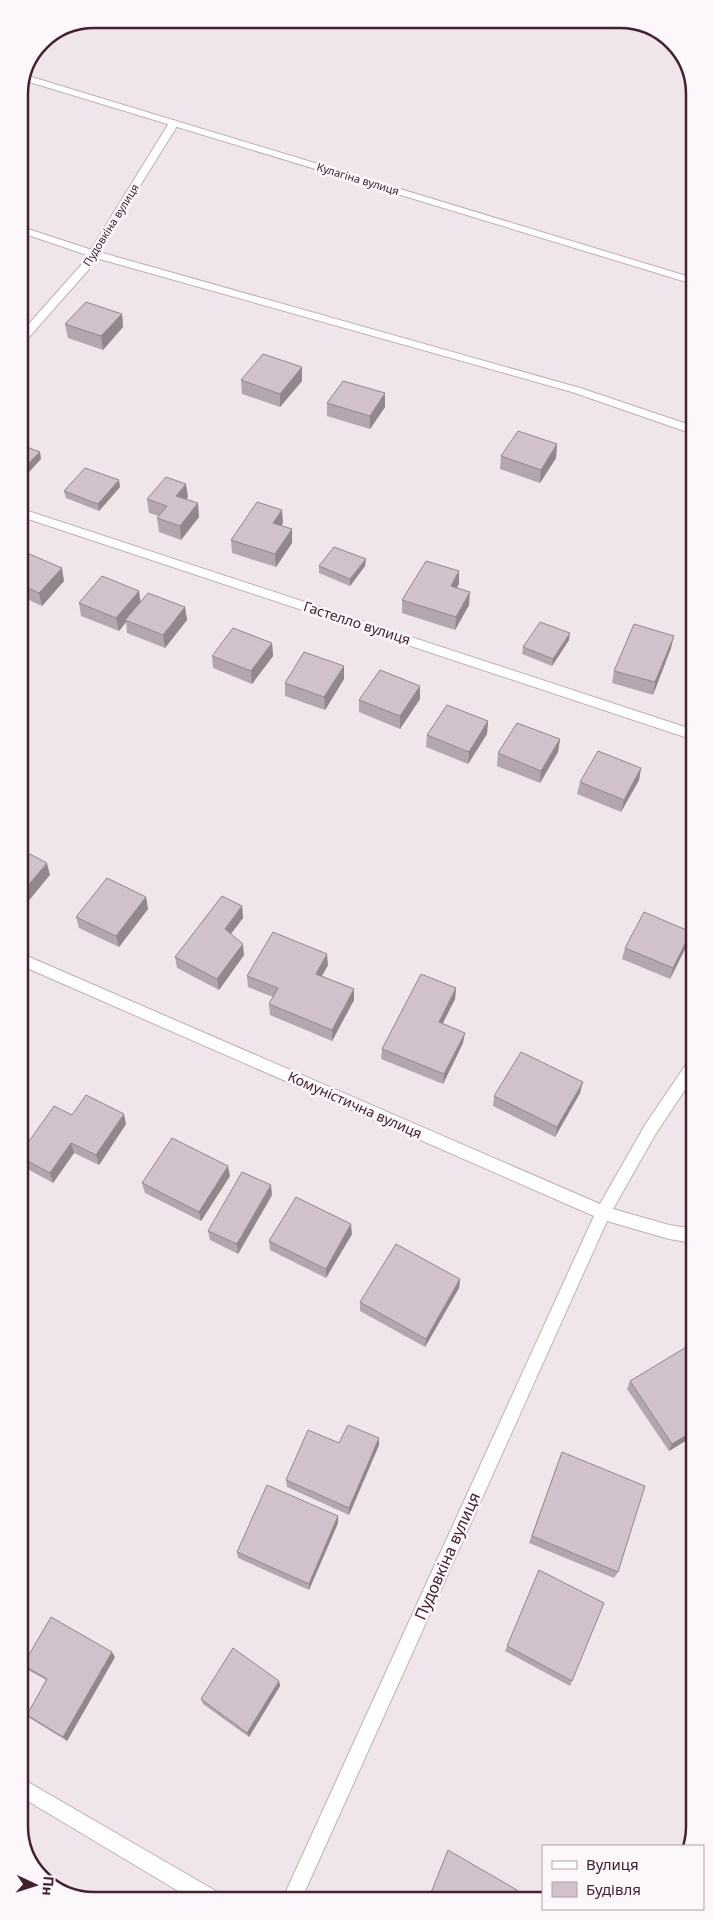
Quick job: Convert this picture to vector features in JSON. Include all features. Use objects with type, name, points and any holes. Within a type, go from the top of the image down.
[{"type":"street","name":"Кулагіна вулиця","points":[[29,80],[686,279]]},
{"type":"street","name":"Пудовкіна вулиця","points":[[28,332],[86,266],[174,123]]},
{"type":"street","points":[[28,232],[94,254],[576,390],[686,428]]},
{"type":"street","name":"Гастелло вулиця","points":[[28,515],[686,732]]},
{"type":"street","name":"Комуністична вулиця","points":[[27,962],[602,1213],[669,1232],[686,1235]]},
{"type":"street","name":"Пудовкіна вулиця","points":[[295,1892],[602,1213],[650,1130],[686,1076]]},
{"type":"street","points":[[27,1791],[200,1892]]},
{"type":"building","points":[[86,302],[122,314],[101,336],[65,324]]},
{"type":"building","points":[[263,354],[302,367],[280,394],[241,380]]},
{"type":"building","points":[[343,381],[385,393],[370,416],[327,403]]},
{"type":"building","points":[[518,431],[557,444],[541,470],[501,456]]},
{"type":"building","points":[[28,447],[40,452],[28,464]]},
{"type":"building","points":[[85,468],[119,480],[98,504],[64,491]]},
{"type":"building","points":[[166,477],[186,484],[176,496],[198,503],[180,526],[157,518],[167,506],[147,499]]},
{"type":"building","points":[[257,502],[282,510],[273,523],[292,529],[275,554],[231,540]]},
{"type":"building","points":[[334,547],[366,559],[350,579],[319,566]]},
{"type":"building","points":[[28,553],[62,568],[39,593],[28,588]]},
{"type":"building","points":[[426,561],[459,571],[451,586],[470,592],[456,617],[402,600]]},
{"type":"building","points":[[102,576],[139,591],[116,618],[79,603]]},
{"type":"building","points":[[148,593],[185,607],[163,635],[125,620]]},
{"type":"building","points":[[540,622],[570,633],[553,659],[523,647]]},
{"type":"building","points":[[634,624],[674,636],[655,682],[614,671]]},
{"type":"building","points":[[233,628],[272,643],[251,671],[212,656]]},
{"type":"building","points":[[304,652],[344,666],[324,697],[285,683]]},
{"type":"building","points":[[380,670],[420,686],[400,716],[359,700]]},
{"type":"building","points":[[447,705],[488,721],[469,752],[427,735]]},
{"type":"building","points":[[517,723],[560,739],[541,771],[498,753]]},
{"type":"building","points":[[598,751],[641,768],[624,800],[580,782]]},
{"type":"building","points":[[28,853],[47,863],[28,886]]},
{"type":"building","points":[[107,878],[146,897],[116,936],[76,917]]},
{"type":"building","points":[[222,896],[242,906],[225,929],[243,944],[217,979],[175,957]]},
{"type":"building","points":[[644,912],[686,930],[686,942],[673,968],[625,948]]},
{"type":"building","points":[[273,932],[327,954],[316,974],[354,989],[332,1030],[269,1004],[278,988],[247,976]]},
{"type":"building","points":[[421,974],[456,988],[439,1022],[465,1033],[444,1074],[382,1049]]},
{"type":"building","points":[[521,1052],[583,1082],[557,1127],[494,1096]]},
{"type":"building","points":[[86,1095],[124,1114],[96,1155],[71,1143],[50,1173],[27,1161],[27,1144],[54,1106],[72,1115]]},
{"type":"building","points":[[172,1138],[228,1166],[199,1212],[142,1183]]},
{"type":"building","points":[[242,1172],[271,1185],[237,1244],[208,1231]]},
{"type":"building","points":[[296,1197],[351,1224],[326,1269],[269,1241]]},
{"type":"building","points":[[396,1244],[460,1279],[426,1339],[360,1302]]},
{"type":"building","points":[[686,1347],[686,1435],[672,1444],[630,1381]]},
{"type":"building","points":[[348,1425],[379,1438],[349,1508],[286,1480],[308,1430],[339,1443]]},
{"type":"building","points":[[562,1452],[645,1486],[618,1572],[532,1536]]},
{"type":"building","points":[[267,1485],[338,1516],[309,1584],[237,1552]]},
{"type":"building","points":[[539,1570],[604,1603],[572,1681],[507,1646]]},
{"type":"building","points":[[51,1617],[112,1652],[63,1737],[27,1715],[47,1679],[27,1667],[27,1658]]},
{"type":"building","points":[[233,1648],[279,1681],[247,1733],[201,1699]]},
{"type":"building","points":[[448,1850],[517,1890],[516,1892],[431,1892]]}]
